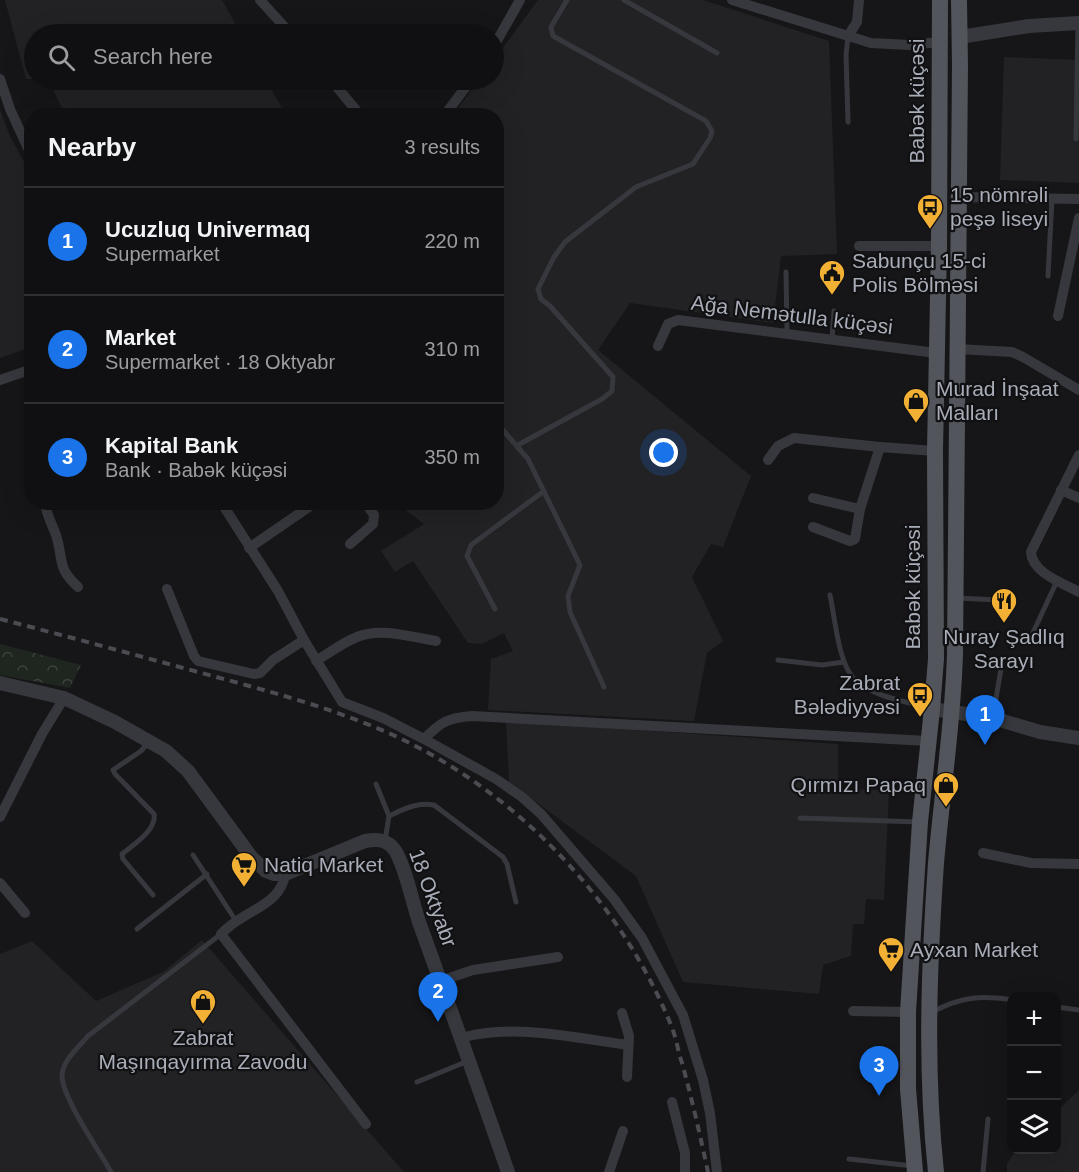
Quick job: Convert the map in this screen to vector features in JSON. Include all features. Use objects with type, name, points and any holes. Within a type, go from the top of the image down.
[{"type":"main road","name":"Babək küçəsi","points":[[915,1169],[908,1089],[908,1012],[920,822],[936,659],[935,451],[939,246],[939,0]]},
{"type":"main road","name":"Babək küçəsi","points":[[936,1172],[928,1014],[936,863],[954,686],[959,0]]},
{"type":"main road","points":[[939,42],[960,37]]},
{"type":"street","points":[[260,0],[282,24]]},
{"type":"street","points":[[504,28],[520,0]]},
{"type":"street","points":[[732,0],[871,43],[909,45],[939,42]]},
{"type":"street","points":[[848,36],[857,22],[859,0]]},
{"type":"street","points":[[960,37],[1019,28],[1078,23]]},
{"type":"street","points":[[1,84],[24,141]]},
{"type":"street","points":[[339,90],[354,108]]},
{"type":"street","points":[[450,108],[464,90]]},
{"type":"street","points":[[959,197],[1079,199]]},
{"type":"street","points":[[1058,316],[1079,218]]},
{"type":"street","points":[[859,246],[939,246]]},
{"type":"street","name":"Ağa Nemətulla küçəsi","points":[[658,346],[668,324],[678,320],[936,352]]},
{"type":"street","points":[[957,349],[1017,354],[1079,390]]},
{"type":"street","points":[[0,380],[24,372]]},
{"type":"street","points":[[768,460],[778,446],[794,438],[935,451]]},
{"type":"street","points":[[813,527],[850,541],[855,539],[860,509],[880,447]]},
{"type":"street","points":[[1079,455],[1030,552],[1031,559],[1037,567],[1057,581],[1079,592]]},
{"type":"street","points":[[1061,490],[1079,498]]},
{"type":"street","points":[[813,498],[860,509]]},
{"type":"street","points":[[46,510],[56,535],[60,564],[65,576],[78,587]]},
{"type":"street","points":[[226,510],[278,591],[316,661],[342,702],[383,718],[424,739],[496,779],[522,797],[588,867],[614,899],[642,939],[678,1003],[693,1045],[710,1113],[717,1172]]},
{"type":"street","points":[[249,548],[304,510]]},
{"type":"street","points":[[350,544],[373,524],[375,515],[371,510]]},
{"type":"street","points":[[167,589],[198,661],[254,674],[260,673],[273,660],[304,640]]},
{"type":"street","points":[[316,661],[358,636],[373,633],[390,633],[436,641]]},
{"type":"street","points":[[0,683],[64,698],[150,741],[178,760],[188,771],[252,858],[266,871],[285,874],[284,882],[274,898],[236,921],[221,934],[366,1124]]},
{"type":"street","points":[[0,817],[42,734],[64,698]]},
{"type":"street","points":[[932,709],[993,718],[1040,732],[1079,738]]},
{"type":"street","points":[[424,739],[442,722],[453,717],[471,716],[928,741]]},
{"type":"street","name":"18 Oktyabr","points":[[285,874],[365,841],[375,839],[385,841],[395,851],[508,1172]]},
{"type":"street","points":[[983,853],[1031,863],[1079,864]]},
{"type":"street","points":[[0,883],[25,913]]},
{"type":"street","points":[[440,981],[473,970],[558,957]]},
{"type":"street","points":[[853,1011],[908,1012]]},
{"type":"street","points":[[622,1013],[629,1036],[627,1077]]},
{"type":"street","points":[[461,1038],[491,1031],[514,1031],[628,1045]]},
{"type":"street","points":[[672,1102],[685,1153],[685,1172]]},
{"type":"street","points":[[609,1172],[623,1131]]},
{"type":"lane","points":[[518,445],[602,399],[612,391],[613,377],[550,306],[541,299],[538,289],[554,256],[565,242],[636,187],[693,164],[712,131],[706,121],[553,36],[551,27],[567,0]]},
{"type":"lane","points":[[624,0],[717,53]]},
{"type":"lane","points":[[1076,139],[1078,23]]},
{"type":"lane","points":[[848,36],[846,55],[848,122]]},
{"type":"lane","points":[[1048,276],[1053,199]]},
{"type":"lane","points":[[786,272],[788,334]]},
{"type":"lane","points":[[832,339],[834,311]]},
{"type":"lane","points":[[504,430],[528,459],[580,565],[568,596],[570,612],[604,687]]},
{"type":"lane","points":[[495,609],[470,562],[468,556],[471,545],[544,491]]},
{"type":"lane","points":[[1030,639],[1057,581]]},
{"type":"lane","points":[[830,595],[844,662],[854,679],[886,696],[932,709]]},
{"type":"lane","points":[[956,598],[998,600]]},
{"type":"lane","points":[[778,660],[822,665],[844,662]]},
{"type":"lane","points":[[993,718],[1002,663]]},
{"type":"lane","points":[[150,741],[141,751],[114,770],[115,774],[154,814],[155,820],[152,827],[122,854],[123,859],[153,895]]},
{"type":"lane","points":[[376,784],[389,816],[385,841]]},
{"type":"lane","points":[[389,816],[424,803],[440,808],[503,857],[507,864],[516,902]]},
{"type":"lane","points":[[800,818],[920,822]]},
{"type":"lane","points":[[193,855],[236,921]]},
{"type":"lane","points":[[137,929],[207,874]]},
{"type":"lane","points":[[111,1172],[64,1090],[62,1074],[70,1056],[88,1036],[221,934]]},
{"type":"lane","points":[[928,1014],[961,999],[986,996],[1007,999]]},
{"type":"lane","points":[[1061,1008],[1079,1010]]},
{"type":"lane","points":[[417,1082],[469,1061]]},
{"type":"lane","points":[[983,1172],[988,1119]]},
{"type":"lane","points":[[849,1159],[915,1169]]},
{"type":"shaded area","points":[[5,0],[222,0],[235,24],[24,24],[24,71]]},
{"type":"shaded area","points":[[538,0],[703,0],[829,41],[837,254],[781,256],[773,323],[630,303],[598,350],[751,476],[723,547],[711,544],[692,577],[723,641],[707,653],[694,721],[488,710],[491,659],[513,651],[504,633],[482,644],[468,643],[413,561],[395,572],[381,551],[424,524],[405,510],[504,510],[504,108],[458,108],[472,90],[504,90],[504,46]]},
{"type":"shaded area","points":[[1004,57],[1079,60],[1079,183],[1000,180]]},
{"type":"shaded area","points":[[53,90],[272,90],[282,108],[62,108]]},
{"type":"shaded area","points":[[0,110],[9,134],[24,162],[24,349],[0,358]]},
{"type":"shaded area","points":[[506,721],[838,744],[838,789],[889,790],[884,900],[866,899],[864,924],[853,924],[851,956],[823,965],[819,994],[683,982],[636,876],[509,782]]},
{"type":"shaded area","points":[[202,940],[404,1172],[0,1172],[0,954],[32,941],[96,1001],[163,972]]},
{"type":"shaded area","points":[[1079,1090],[1079,1172],[1007,1172],[1007,1164],[1013,1154],[1061,1154],[1061,1107]]},
{"type":"green space","points":[[0,644],[81,665],[70,688],[0,675]]},
{"type":"railway","points":[[0,619],[248,686],[346,716],[393,735],[438,759],[482,787],[522,819],[559,854],[593,893],[623,935],[649,979],[674,1034],[708,1172]]},
{"type":"place","name":"15 nömrәli peşә liseyi","points":[[930,230]]},
{"type":"place","name":"Sabunçu 15-ci Polis Bölməsi","points":[[832,296]]},
{"type":"place","name":"Murad İnşaat Malları","points":[[916,424]]},
{"type":"place","name":"Nuray Şadlıq Sarayı","points":[[1004,624]]},
{"type":"place","name":"Zabrat Bәlәdiyyәsi","points":[[920,718]]},
{"type":"place","name":"Ucuzluq Univermaq","points":[[985,745]]},
{"type":"place","name":"Qırmızı Papaq","points":[[946,808]]},
{"type":"place","name":"Natiq Market","points":[[244,888]]},
{"type":"place","name":"Ayxan Market","points":[[891,973]]},
{"type":"place","name":"Market","points":[[438,1022]]},
{"type":"place","name":"Zabrat Maşınqayırma Zavodu","points":[[203,1025]]},
{"type":"place","name":"Kapital Bank","points":[[879,1096]]}]
